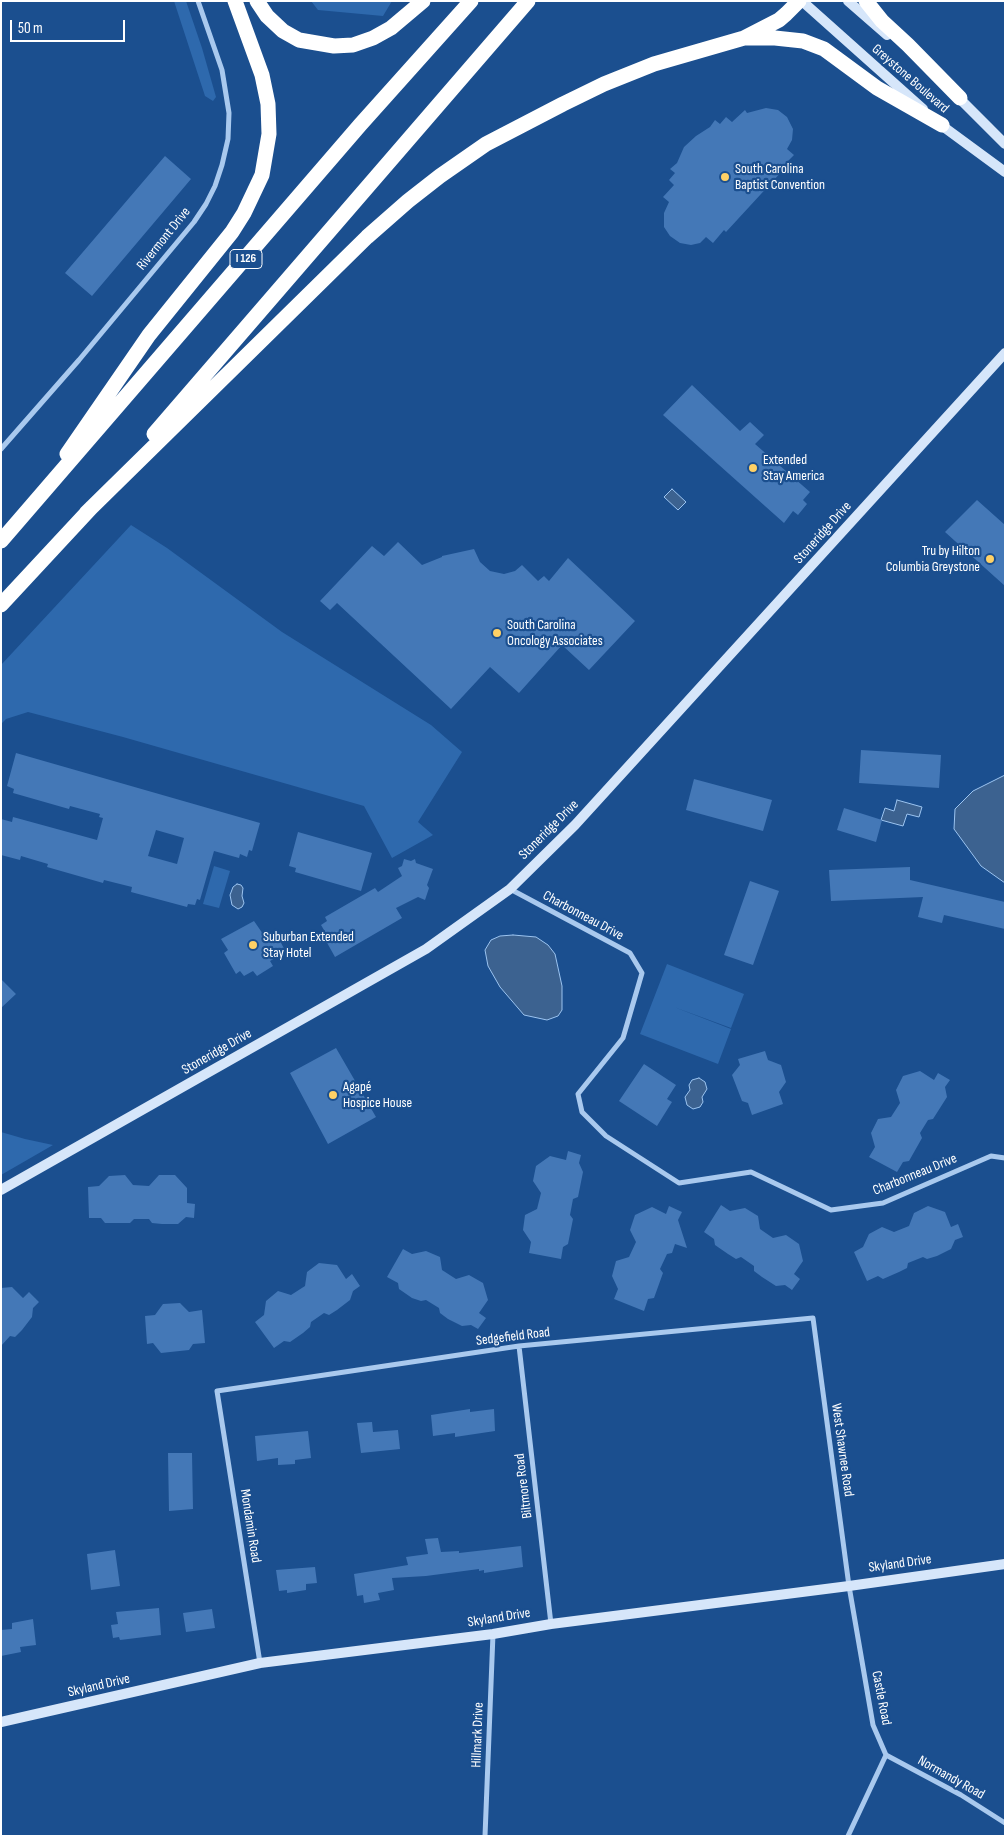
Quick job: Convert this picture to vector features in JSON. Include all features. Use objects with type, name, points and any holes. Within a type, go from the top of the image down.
[{"type":"highway","points":[[22,518],[149,335],[232,232],[244,213],[262,176],[269,134],[268,104],[262,75],[235,1]]},
{"type":"highway","points":[[257,1],[267,16],[283,31],[299,40],[334,46],[353,44],[373,38],[391,28],[423,1]]},
{"type":"highway","name":"I 126","points":[[1,540],[360,126],[471,1]]},
{"type":"highway","points":[[1,605],[86,514],[528,1]]},
{"type":"highway","points":[[86,514],[367,237],[408,200],[440,176],[486,144],[520,125],[604,84],[654,64],[744,38],[779,20],[800,1]]},
{"type":"highway","points":[[866,1],[882,22],[908,45],[960,98]]},
{"type":"highway","points":[[744,38],[775,38],[803,41],[824,48],[877,88],[942,125]]},
{"type":"street","name":"Rivermont Drive","points":[[1,449],[79,360],[194,222],[215,186],[228,139],[228,113],[222,70],[198,1]]},
{"type":"street","name":"Greystone Boulevard","points":[[800,1],[942,125],[1005,172]]},
{"type":"street","name":"Greystone Boulevard","points":[[848,1],[960,98],[1005,144]]},
{"type":"street","name":"Stoneridge Drive","points":[[1,1190],[426,948],[510,889],[575,825],[1005,353]]},
{"type":"street","name":"Charbonneau Drive","points":[[510,889],[630,953],[642,973],[623,1038],[578,1094],[582,1112],[606,1136],[678,1183],[751,1172],[831,1210],[882,1203],[991,1156],[1005,1158]]},
{"type":"street","name":"Sedgefield Road","points":[[217,1392],[519,1346],[814,1318]]},
{"type":"street","name":"West Shawnee Road","points":[[814,1318],[849,1586]]},
{"type":"street","name":"Biltmore Road","points":[[519,1346],[551,1624]]},
{"type":"street","name":"Mondamin Road","points":[[217,1392],[260,1663]]},
{"type":"street","name":"Skyland Drive","points":[[1,1722],[260,1663],[492,1634],[551,1624],[1005,1564]]},
{"type":"street","name":"Castle Road","points":[[849,1586],[873,1725],[886,1755]]},
{"type":"street","name":"Hillmark Drive","points":[[485,1836],[492,1634]]},
{"type":"street","name":"Normandy Road","points":[[886,1755],[961,1795],[1005,1823]]},
{"type":"street","points":[[848,1836],[886,1755]]},
{"type":"shaded area","points":[[174,1],[186,1],[216,97],[213,101],[205,96]]},
{"type":"shaded area","points":[[311,1],[392,1],[383,16],[318,10]]},
{"type":"shaded area","points":[[672,489],[686,502],[678,510],[664,497]]},
{"type":"shaded area","points":[[131,525],[167,548],[282,632],[431,725],[462,752],[418,822],[433,835],[392,858],[364,806],[123,737],[28,712],[6,719],[1,724],[1,665]]},
{"type":"shaded area","points":[[1005,775],[1005,883],[981,866],[954,829],[955,809],[973,791]]},
{"type":"shaded area","points":[[897,800],[922,807],[919,817],[907,814],[903,826],[881,820],[885,808],[894,811]]},
{"type":"shaded area","points":[[214,866],[230,871],[219,908],[203,904]]},
{"type":"shaded area","points":[[237,884],[243,888],[242,896],[244,903],[238,909],[232,905],[230,895],[233,887]]},
{"type":"shaded area","points":[[500,936],[536,937],[548,945],[555,954],[562,986],[562,1010],[558,1016],[547,1020],[524,1015],[500,987],[488,966],[485,950],[491,940]]},
{"type":"shaded area","points":[[667,964],[744,994],[731,1028],[674,1007],[731,1029],[718,1064],[640,1034]]},
{"type":"shaded area","points":[[699,1078],[705,1082],[707,1089],[702,1097],[703,1102],[700,1107],[693,1109],[687,1105],[685,1097],[690,1090],[689,1085],[692,1080]]},
{"type":"shaded area","points":[[1,1132],[25,1139],[53,1145],[1,1175]]},
{"type":"building","name":"South Carolina Baptist Convention","points":[[766,108],[778,110],[787,117],[793,129],[792,140],[787,149],[794,155],[782,167],[784,169],[726,232],[724,230],[713,243],[706,237],[700,243],[691,245],[680,243],[670,236],[664,227],[664,213],[669,202],[663,197],[674,185],[669,180],[675,173],[670,169],[677,163],[684,147],[710,127],[715,120],[720,124],[726,117],[732,122],[745,110],[747,113]]},
{"type":"building","points":[[165,156],[191,179],[92,296],[65,273]]},
{"type":"building","name":"Extended Stay America","points":[[692,385],[740,431],[750,422],[764,435],[755,444],[810,492],[803,500],[807,504],[798,515],[793,511],[784,523],[663,415]]},
{"type":"building","name":"Tru by Hilton Columbia Greystone","points":[[977,500],[1005,525],[1005,586],[945,532]]},
{"type":"building","name":"South Carolina Oncology Associates","points":[[398,542],[422,565],[442,556],[474,549],[480,562],[490,571],[504,574],[515,571],[522,565],[538,581],[544,576],[549,581],[568,558],[635,621],[589,670],[562,645],[519,693],[490,667],[451,709],[337,603],[330,610],[320,601],[372,546],[384,556]]},
{"type":"building","points":[[861,750],[941,755],[939,788],[859,783]]},
{"type":"building","points":[[16,753],[260,823],[252,851],[249,850],[247,857],[240,854],[239,858],[214,851],[200,900],[197,899],[195,905],[188,904],[187,907],[131,892],[132,887],[104,880],[103,883],[47,867],[48,864],[21,856],[20,860],[1,855],[1,819],[12,822],[13,817],[97,840],[103,818],[99,817],[100,814],[70,806],[69,809],[13,793],[14,789],[7,786]],"holes":[[[156,830],[184,838],[177,864],[148,856]]]},
{"type":"building","points":[[694,779],[772,800],[763,831],[686,810]]},
{"type":"building","points":[[844,808],[882,820],[876,842],[837,830]]},
{"type":"building","points":[[298,832],[372,853],[361,891],[295,872],[296,868],[289,866]]},
{"type":"building","points":[[404,859],[411,861],[415,859],[416,863],[433,869],[427,885],[429,888],[425,900],[418,897],[396,908],[402,918],[335,957],[321,932],[324,930],[321,925],[327,921],[325,917],[375,888],[378,892],[402,876],[398,868],[402,866]]},
{"type":"building","points":[[910,867],[910,880],[1005,902],[1005,929],[944,915],[942,923],[918,917],[923,897],[831,901],[829,870]]},
{"type":"building","points":[[750,881],[779,891],[753,965],[724,955]]},
{"type":"building","name":"Suburban Extended Stay Hotel","points":[[254,921],[263,934],[268,932],[269,935],[275,932],[286,952],[270,961],[273,966],[257,976],[253,971],[244,976],[240,971],[236,974],[224,953],[228,950],[221,939]]},
{"type":"building","points":[[1,979],[16,994],[1,1008]]},
{"type":"building","name":"Agapé Hospice House","points":[[336,1048],[376,1117],[328,1144],[290,1073]]},
{"type":"building","points":[[765,1051],[768,1060],[781,1065],[786,1082],[779,1092],[783,1104],[752,1115],[748,1103],[742,1101],[732,1075],[740,1065],[738,1059]]},
{"type":"building","points":[[644,1064],[676,1085],[667,1099],[672,1102],[657,1126],[619,1101]]},
{"type":"building","points":[[920,1071],[934,1080],[938,1073],[950,1080],[945,1087],[947,1097],[933,1119],[928,1120],[920,1133],[922,1138],[909,1161],[903,1162],[897,1172],[869,1157],[875,1147],[871,1133],[878,1119],[891,1117],[900,1103],[896,1090],[903,1076]]},
{"type":"building","points":[[568,1151],[581,1155],[579,1163],[583,1172],[578,1197],[573,1199],[570,1215],[573,1219],[568,1244],[563,1247],[561,1259],[529,1253],[531,1242],[523,1230],[525,1215],[537,1209],[541,1193],[533,1181],[536,1166],[550,1156],[566,1160]]},
{"type":"building","points":[[125,1175],[133,1185],[149,1186],[159,1175],[175,1175],[187,1188],[187,1203],[195,1204],[194,1218],[186,1217],[178,1224],[162,1224],[152,1223],[149,1219],[134,1219],[130,1223],[105,1223],[101,1218],[89,1218],[88,1187],[99,1186],[109,1176]]},
{"type":"building","points":[[721,1205],[730,1211],[745,1208],[758,1216],[760,1229],[773,1238],[786,1235],[799,1244],[803,1261],[794,1274],[800,1279],[792,1290],[785,1285],[776,1286],[762,1277],[754,1271],[754,1266],[741,1257],[736,1259],[728,1254],[715,1245],[714,1239],[704,1232]]},
{"type":"building","points":[[669,1206],[682,1212],[678,1220],[687,1248],[675,1244],[672,1253],[667,1254],[660,1269],[663,1273],[654,1298],[648,1299],[644,1311],[614,1299],[618,1289],[612,1276],[616,1261],[629,1257],[636,1242],[630,1230],[635,1215],[652,1207],[666,1214]]},
{"type":"building","points":[[928,1206],[945,1212],[951,1227],[958,1224],[963,1237],[955,1240],[951,1249],[937,1256],[927,1259],[923,1257],[908,1263],[907,1268],[883,1279],[878,1276],[867,1281],[854,1252],[863,1247],[869,1234],[882,1227],[894,1232],[909,1226],[914,1213]]},
{"type":"building","points":[[403,1249],[412,1254],[426,1251],[440,1257],[442,1270],[456,1279],[469,1275],[483,1283],[488,1300],[479,1313],[486,1318],[478,1329],[471,1325],[462,1326],[448,1319],[440,1313],[439,1308],[426,1300],[421,1301],[412,1298],[399,1289],[398,1283],[387,1277]]},
{"type":"building","points":[[319,1263],[337,1265],[346,1279],[352,1274],[360,1286],[353,1291],[350,1300],[337,1310],[329,1315],[324,1313],[311,1322],[310,1327],[303,1333],[290,1342],[284,1341],[274,1348],[255,1322],[264,1315],[266,1301],[278,1291],[291,1295],[305,1286],[307,1272]]},
{"type":"building","points":[[12,1287],[23,1298],[29,1292],[39,1302],[33,1308],[32,1317],[22,1330],[15,1337],[10,1336],[1,1346],[1,1288]]},
{"type":"building","points":[[180,1303],[189,1312],[202,1310],[205,1343],[193,1344],[189,1350],[161,1353],[153,1343],[147,1344],[145,1316],[155,1315],[163,1304]]},
{"type":"building","points":[[470,1409],[470,1412],[494,1409],[495,1431],[455,1437],[455,1433],[433,1436],[431,1415]]},
{"type":"building","points":[[372,1422],[373,1432],[398,1430],[400,1449],[361,1453],[357,1423]]},
{"type":"building","points":[[308,1431],[311,1458],[295,1460],[295,1464],[278,1465],[278,1458],[257,1461],[255,1436]]},
{"type":"building","points":[[168,1453],[192,1453],[193,1509],[169,1511]]},
{"type":"building","points":[[438,1538],[441,1552],[459,1551],[459,1553],[521,1546],[523,1567],[484,1573],[484,1570],[479,1571],[479,1569],[426,1576],[392,1578],[394,1590],[378,1593],[380,1600],[364,1603],[363,1595],[357,1596],[354,1574],[408,1565],[406,1557],[428,1554],[425,1539]]},
{"type":"building","points":[[115,1550],[120,1586],[91,1590],[87,1554]]},
{"type":"building","points":[[315,1567],[317,1583],[306,1584],[306,1590],[287,1593],[287,1590],[279,1591],[276,1570]]},
{"type":"building","points":[[159,1608],[161,1635],[120,1640],[119,1637],[113,1638],[111,1625],[118,1624],[116,1612]]},
{"type":"building","points":[[212,1609],[215,1628],[186,1632],[183,1613]]},
{"type":"building","points":[[33,1619],[36,1645],[20,1647],[21,1652],[1,1656],[1,1630],[12,1629],[12,1623]]},
{"type":"place","name":"South Carolina Baptist Convention","points":[[725,177]]},
{"type":"place","name":"Extended Stay America","points":[[753,468]]},
{"type":"place","name":"Tru by Hilton Columbia Greystone","points":[[990,559]]},
{"type":"place","name":"South Carolina Oncology Associates","points":[[497,633]]},
{"type":"place","name":"Suburban Extended Stay Hotel","points":[[253,945]]},
{"type":"place","name":"Agapé Hospice House","points":[[333,1095]]}]
